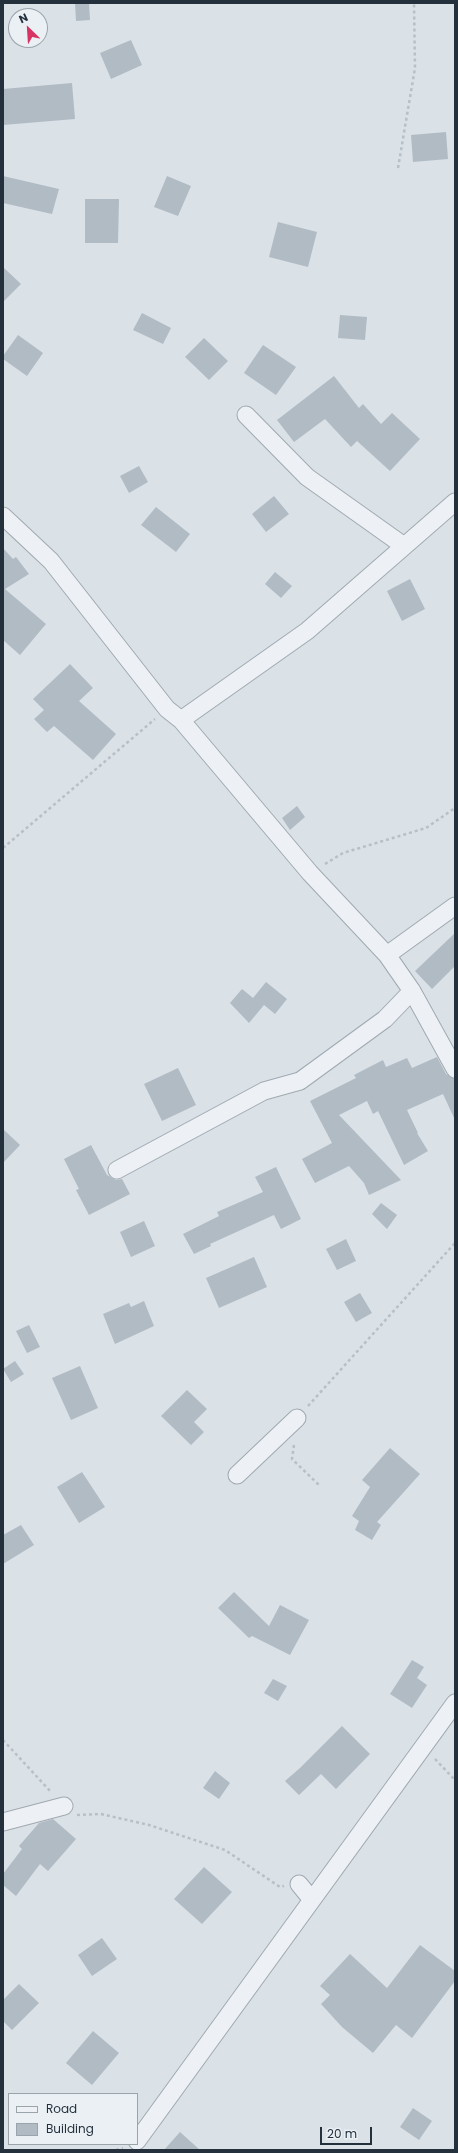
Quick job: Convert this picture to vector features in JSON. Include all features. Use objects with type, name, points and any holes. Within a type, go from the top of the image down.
[{"type":"street","points":[[246,415],[307,476],[404,546]]},
{"type":"street","points":[[181,720],[307,631],[455,502]]},
{"type":"street","points":[[3,516],[51,561],[167,709],[181,720],[310,873],[387,954],[412,991],[455,1069]]},
{"type":"street","points":[[387,954],[455,906]]},
{"type":"street","points":[[117,1170],[264,1091],[300,1080],[385,1019],[412,991]]},
{"type":"street","points":[[237,1475],[297,1418]]},
{"type":"street","points":[[138,2140],[455,1703]]},
{"type":"street","points":[[3,1822],[64,1806]]},
{"type":"street","points":[[299,1884],[312,1900]]},
{"type":"path","points":[[398,168],[415,68],[414,3]]},
{"type":"path","points":[[3,848],[167,709]]},
{"type":"path","points":[[310,873],[343,853],[426,828],[455,808]]},
{"type":"path","points":[[319,1485],[292,1459],[297,1418],[455,1243]]},
{"type":"path","points":[[3,1740],[74,1815],[101,1814],[149,1825],[225,1850],[280,1887],[299,1884]]},
{"type":"path","points":[[424,1746],[455,1780]]},
{"type":"building","points":[[75,3],[89,3],[90,20],[76,21]]},
{"type":"building","points":[[131,40],[142,65],[111,79],[100,53]]},
{"type":"building","points":[[72,83],[75,119],[3,125],[3,89]]},
{"type":"building","points":[[446,132],[448,159],[413,162],[411,135]]},
{"type":"building","points":[[3,176],[59,189],[52,214],[3,203]]},
{"type":"building","points":[[167,176],[191,186],[178,216],[154,207]]},
{"type":"building","points":[[85,199],[119,199],[118,243],[85,243]]},
{"type":"building","points":[[278,222],[317,232],[308,267],[269,257]]},
{"type":"building","points":[[3,267],[21,284],[3,302]]},
{"type":"building","points":[[142,313],[171,328],[163,344],[133,330]]},
{"type":"building","points":[[340,315],[367,317],[365,340],[338,338]]},
{"type":"building","points":[[18,335],[43,353],[27,376],[3,359],[3,356]]},
{"type":"building","points":[[204,338],[228,361],[209,380],[185,357]]},
{"type":"building","points":[[263,345],[296,367],[276,395],[244,373]]},
{"type":"building","points":[[334,376],[359,408],[363,404],[381,424],[392,413],[420,439],[390,471],[357,441],[351,447],[325,419],[294,442],[277,420]]},
{"type":"building","points":[[139,466],[148,482],[129,493],[120,476]]},
{"type":"building","points":[[274,496],[289,514],[266,532],[252,514]]},
{"type":"building","points":[[156,507],[190,534],[176,552],[141,525]]},
{"type":"building","points":[[3,548],[13,559],[16,557],[29,574],[5,589],[46,624],[20,655],[3,640]]},
{"type":"building","points":[[275,572],[292,586],[281,598],[265,584]]},
{"type":"building","points":[[410,579],[425,609],[402,621],[387,591]]},
{"type":"building","points":[[70,664],[93,688],[79,701],[116,734],[93,760],[54,726],[47,732],[34,719],[44,710],[33,699]]},
{"type":"building","points":[[297,806],[305,817],[290,830],[282,818]]},
{"type":"building","points":[[455,933],[455,966],[432,989],[415,971]]},
{"type":"building","points":[[266,982],[287,999],[275,1014],[264,1005],[249,1023],[230,1003],[242,989],[253,998]]},
{"type":"building","points":[[437,1057],[446,1074],[455,1079],[455,1120],[443,1094],[407,1110],[417,1133],[428,1151],[404,1165],[378,1111],[373,1114],[367,1101],[339,1115],[401,1180],[369,1195],[364,1183],[349,1166],[315,1183],[302,1159],[332,1143],[310,1101],[356,1078],[354,1075],[383,1060],[386,1067],[407,1058],[412,1068]]},
{"type":"building","points":[[178,1068],[196,1105],[162,1121],[144,1084]]},
{"type":"building","points":[[3,1129],[20,1145],[3,1163]]},
{"type":"building","points":[[91,1145],[107,1175],[116,1180],[122,1179],[130,1194],[89,1215],[76,1190],[79,1189],[64,1159]]},
{"type":"building","points":[[276,1167],[301,1219],[281,1229],[274,1215],[210,1244],[211,1246],[194,1254],[183,1234],[219,1216],[217,1212],[263,1192],[255,1177]]},
{"type":"building","points":[[381,1203],[397,1215],[387,1229],[372,1214]]},
{"type":"building","points":[[144,1221],[155,1246],[131,1257],[120,1232]]},
{"type":"building","points":[[346,1239],[356,1261],[337,1270],[326,1249]]},
{"type":"building","points":[[254,1257],[267,1287],[219,1308],[206,1278]]},
{"type":"building","points":[[360,1293],[372,1313],[356,1322],[344,1302]]},
{"type":"building","points":[[144,1301],[154,1326],[115,1344],[103,1314],[129,1303],[131,1307]]},
{"type":"building","points":[[29,1325],[40,1347],[27,1353],[16,1331]]},
{"type":"building","points":[[15,1361],[24,1374],[11,1382],[3,1369]]},
{"type":"building","points":[[80,1366],[98,1408],[71,1420],[52,1378]]},
{"type":"building","points":[[187,1390],[207,1409],[194,1422],[204,1432],[191,1445],[161,1416]]},
{"type":"building","points":[[390,1448],[420,1474],[377,1522],[381,1525],[372,1540],[355,1530],[359,1521],[352,1516],[370,1487],[362,1480]]},
{"type":"building","points":[[82,1472],[105,1507],[79,1523],[57,1487]]},
{"type":"building","points":[[21,1525],[34,1545],[3,1564],[3,1535]]},
{"type":"building","points":[[234,1592],[269,1626],[280,1605],[309,1620],[290,1655],[252,1636],[249,1638],[218,1608]]},
{"type":"building","points":[[412,1660],[424,1667],[417,1678],[427,1685],[412,1708],[390,1694]]},
{"type":"building","points":[[273,1679],[287,1686],[278,1701],[264,1693]]},
{"type":"building","points":[[342,1726],[370,1754],[336,1789],[321,1774],[299,1795],[285,1781]]},
{"type":"building","points":[[215,1771],[230,1783],[219,1799],[203,1788]]},
{"type":"building","points":[[53,1819],[76,1839],[48,1871],[40,1864],[16,1896],[3,1885],[3,1874],[22,1849],[19,1846],[39,1823]]},
{"type":"building","points":[[204,1867],[232,1892],[202,1924],[174,1899]]},
{"type":"building","points":[[102,1938],[117,1959],[92,1976],[78,1955]]},
{"type":"building","points":[[420,1945],[455,1971],[455,1981],[412,2038],[396,2025],[373,2053],[342,2027],[321,2004],[330,1995],[320,1986],[350,1954],[387,1988]]},
{"type":"building","points":[[19,1984],[39,2003],[12,2030],[3,2021],[3,2000]]},
{"type":"building","points":[[93,2031],[119,2053],[92,2085],[66,2063]]},
{"type":"building","points":[[413,2108],[432,2121],[419,2140],[400,2127]]},
{"type":"building","points":[[180,2132],[200,2150],[164,2150]]}]
